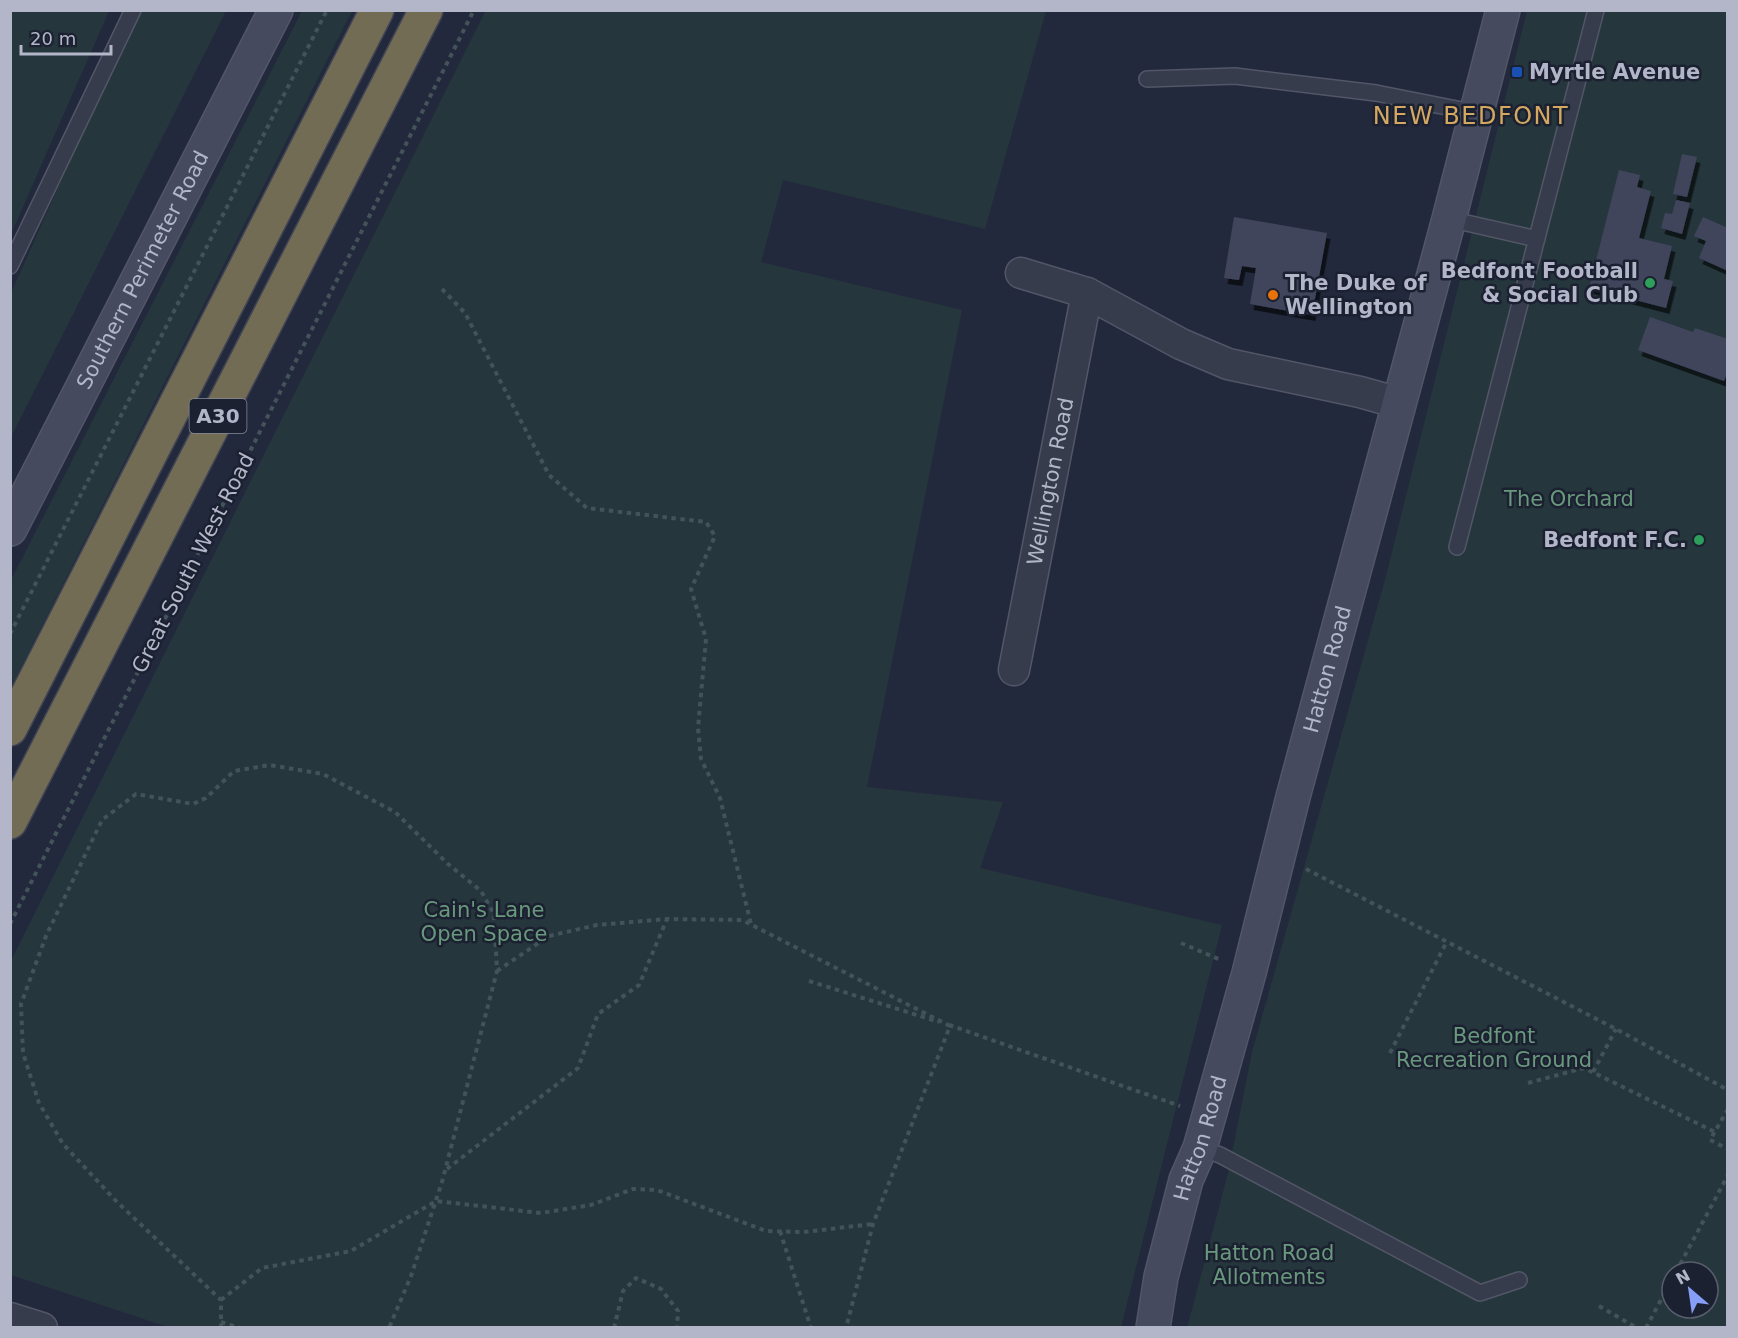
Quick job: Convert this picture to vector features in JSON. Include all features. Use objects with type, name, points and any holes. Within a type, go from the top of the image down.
[{"type":"highway","name":"A30","points":[[10,729],[377,10]]},
{"type":"highway","name":"A30","points":[[10,822],[426,10]]},
{"type":"street","name":"Southern Perimeter Road","points":[[10,529],[276,10]]},
{"type":"street","name":"Hatton Road","points":[[1153,1327],[1161,1277],[1186,1180],[1200,1148],[1249,973],[1503,10]]},
{"type":"street","points":[[1021,273],[1087,293],[1181,344],[1228,364],[1360,392],[1399,404]]},
{"type":"street","name":"Wellington Road","points":[[1014,670],[1087,293]]},
{"type":"street","points":[[10,1318],[42,1328]]},
{"type":"lane","points":[[10,266],[133,10]]},
{"type":"lane","points":[[1457,547],[1596,10]]},
{"type":"lane","points":[[1147,79],[1235,76],[1376,93],[1477,113]]},
{"type":"lane","points":[[1449,219],[1537,239]]},
{"type":"lane","points":[[1200,1148],[1231,1160],[1480,1293],[1519,1280]]},
{"type":"path","points":[[10,634],[327,10]]},
{"type":"path","name":"Great South West Road","points":[[10,924],[474,10]]},
{"type":"path","points":[[441,289],[465,313],[549,475],[587,508],[706,522],[715,536],[691,589],[706,639],[698,728],[701,759],[720,798],[751,925]]},
{"type":"path","points":[[240,1328],[221,1325],[221,1300],[116,1202],[63,1144],[39,1103],[23,1053],[21,1004],[46,936],[102,820],[136,794],[193,804],[206,798],[234,771],[270,765],[323,774],[395,812],[448,864],[481,891],[494,914],[497,971],[436,1202],[411,1276],[388,1328]]},
{"type":"path","points":[[1278,856],[1616,1029],[1728,1090]]},
{"type":"path","points":[[446,1169],[578,1068],[598,1014],[639,985],[668,919]]},
{"type":"path","points":[[497,971],[549,936],[597,925],[668,919],[742,920],[950,1026]]},
{"type":"path","points":[[1181,943],[1249,973]]},
{"type":"path","points":[[1390,1053],[1446,943]]},
{"type":"path","points":[[808,981],[950,1026],[1209,1116]]},
{"type":"path","points":[[846,1328],[873,1224],[950,1026]]},
{"type":"path","points":[[1593,1072],[1616,1029]]},
{"type":"path","points":[[1528,1083],[1584,1068],[1714,1132]]},
{"type":"path","points":[[1728,1109],[1710,1140],[1728,1149]]},
{"type":"path","points":[[1682,1260],[1728,1175]]},
{"type":"path","points":[[221,1300],[262,1268],[351,1251],[436,1202],[541,1213],[591,1205],[633,1188],[657,1190],[766,1231],[804,1232],[873,1224]]},
{"type":"path","points":[[780,1231],[811,1328]]},
{"type":"path","points":[[614,1328],[623,1291],[636,1278],[661,1289],[678,1311],[677,1328]]},
{"type":"path","points":[[1646,1328],[1660,1302]]},
{"type":"path","points":[[1599,1306],[1637,1328]]},
{"type":"green space","name":"Cain's Lane Open Space","points":[[486,10],[1046,11],[985,229],[783,180],[761,262],[962,310],[867,787],[1003,802],[980,868],[1222,925],[1121,1327],[171,1328],[11,1275],[11,961]]},
{"type":"green space","points":[[10,11],[109,11],[11,234]]},
{"type":"green space","points":[[137,11],[226,11],[11,437],[11,293]]},
{"type":"green space","points":[[302,11],[352,11],[11,687],[11,580]]},
{"type":"green space","points":[[1527,11],[1727,11],[1727,1327],[1187,1328],[1228,1173],[1252,1052],[1385,580]]},
{"type":"building","points":[[1682,154],[1697,157],[1687,197],[1673,194]]},
{"type":"building","points":[[1619,170],[1640,175],[1637,187],[1651,191],[1639,238],[1672,246],[1664,279],[1673,281],[1666,308],[1589,288]]},
{"type":"building","points":[[1676,200],[1690,203],[1682,234],[1661,228],[1665,213],[1672,214]]},
{"type":"building","points":[[1234,217],[1327,233],[1312,315],[1250,304],[1256,268],[1242,266],[1239,280],[1224,278]]},
{"type":"building","points":[[1703,217],[1728,228],[1728,271],[1699,258],[1706,241],[1694,236]]},
{"type":"building","points":[[1650,317],[1693,332],[1695,328],[1728,339],[1728,371],[1724,381],[1638,350]]},
{"type":"place","name":"Myrtle Avenue","points":[[1517,72]]},
{"type":"place","name":"Bedfont Football & Social Club","points":[[1650,283]]},
{"type":"place","name":"The Duke of Wellington","points":[[1273,295]]},
{"type":"place","name":"Bedfont F.C.","points":[[1699,540]]},
{"type":"district","name":"NEW BEDFONT","points":[[1471,116]]},
{"type":"park label","name":"The Orchard","points":[[1569,499]]},
{"type":"park label","name":"Bedfont Recreation Ground","points":[[1494,1048]]},
{"type":"park label","name":"Hatton Road Allotments","points":[[1269,1265]]}]
